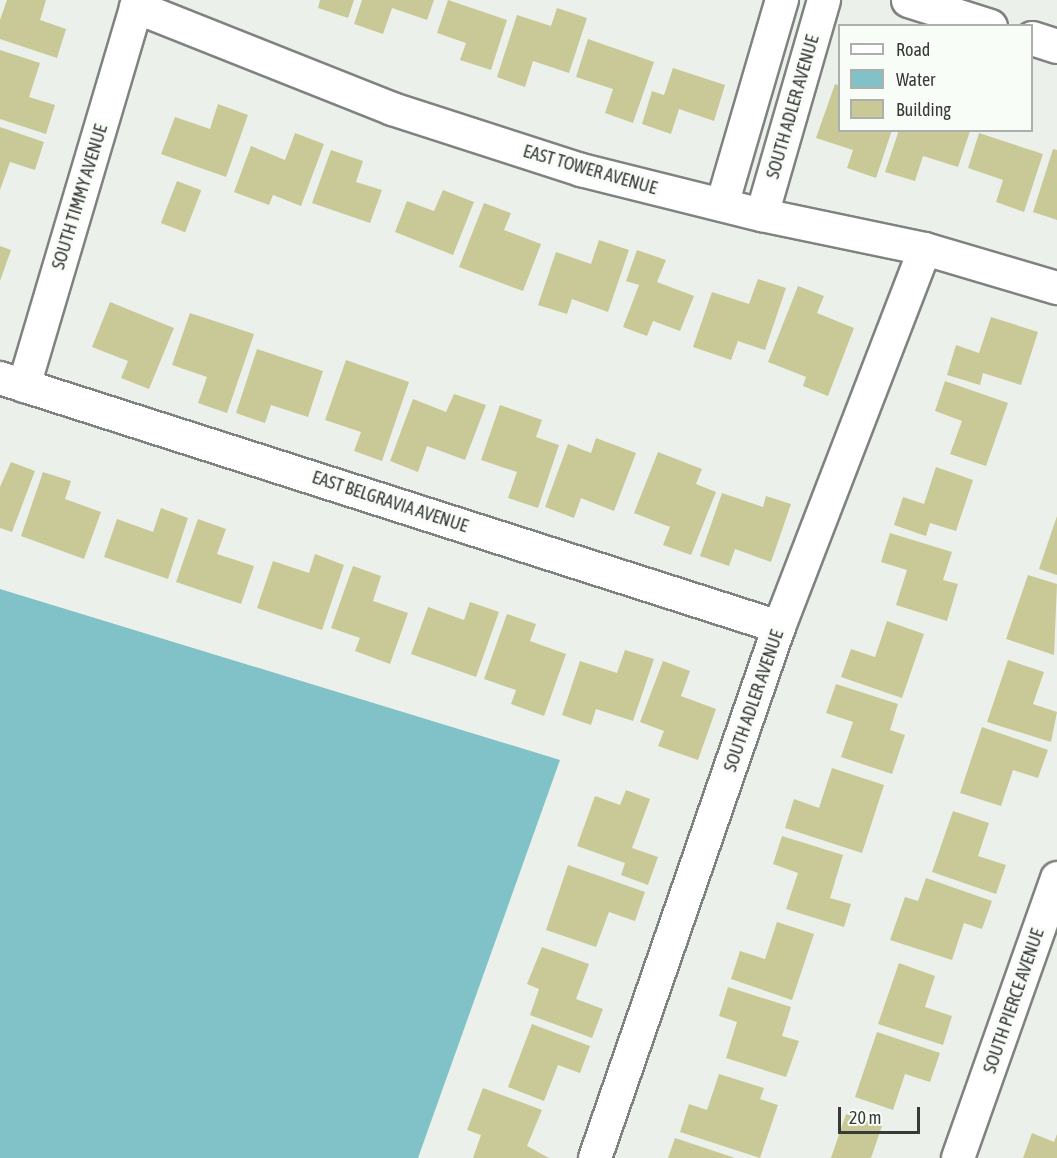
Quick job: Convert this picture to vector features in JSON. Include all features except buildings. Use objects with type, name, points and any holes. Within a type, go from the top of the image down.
[{"type":"street","points":[[722,205],[782,0]]},
{"type":"street","name":"SOUTH ADLER AVENUE","points":[[762,215],[824,0]]},
{"type":"street","points":[[908,0],[984,24]]},
{"type":"street","name":"EAST TOWER AVENUE","points":[[136,8],[392,108],[581,170],[762,215],[924,249],[1057,288]]},
{"type":"street","name":"SOUTH TIMMY AVENUE","points":[[12,382],[136,8]]},
{"type":"street","points":[[1033,38],[1057,46]]},
{"type":"street","name":"SOUTH ADLER AVENUE","points":[[595,1158],[779,627],[924,249]]},
{"type":"street","name":"EAST BELGRAVIA AVENUE","points":[[12,382],[779,627]]},
{"type":"street","name":"SOUTH PIERCE AVENUE","points":[[958,1158],[1057,878]]},
{"type":"water","points":[[0,589],[560,760],[418,1158],[0,1158]]}]
